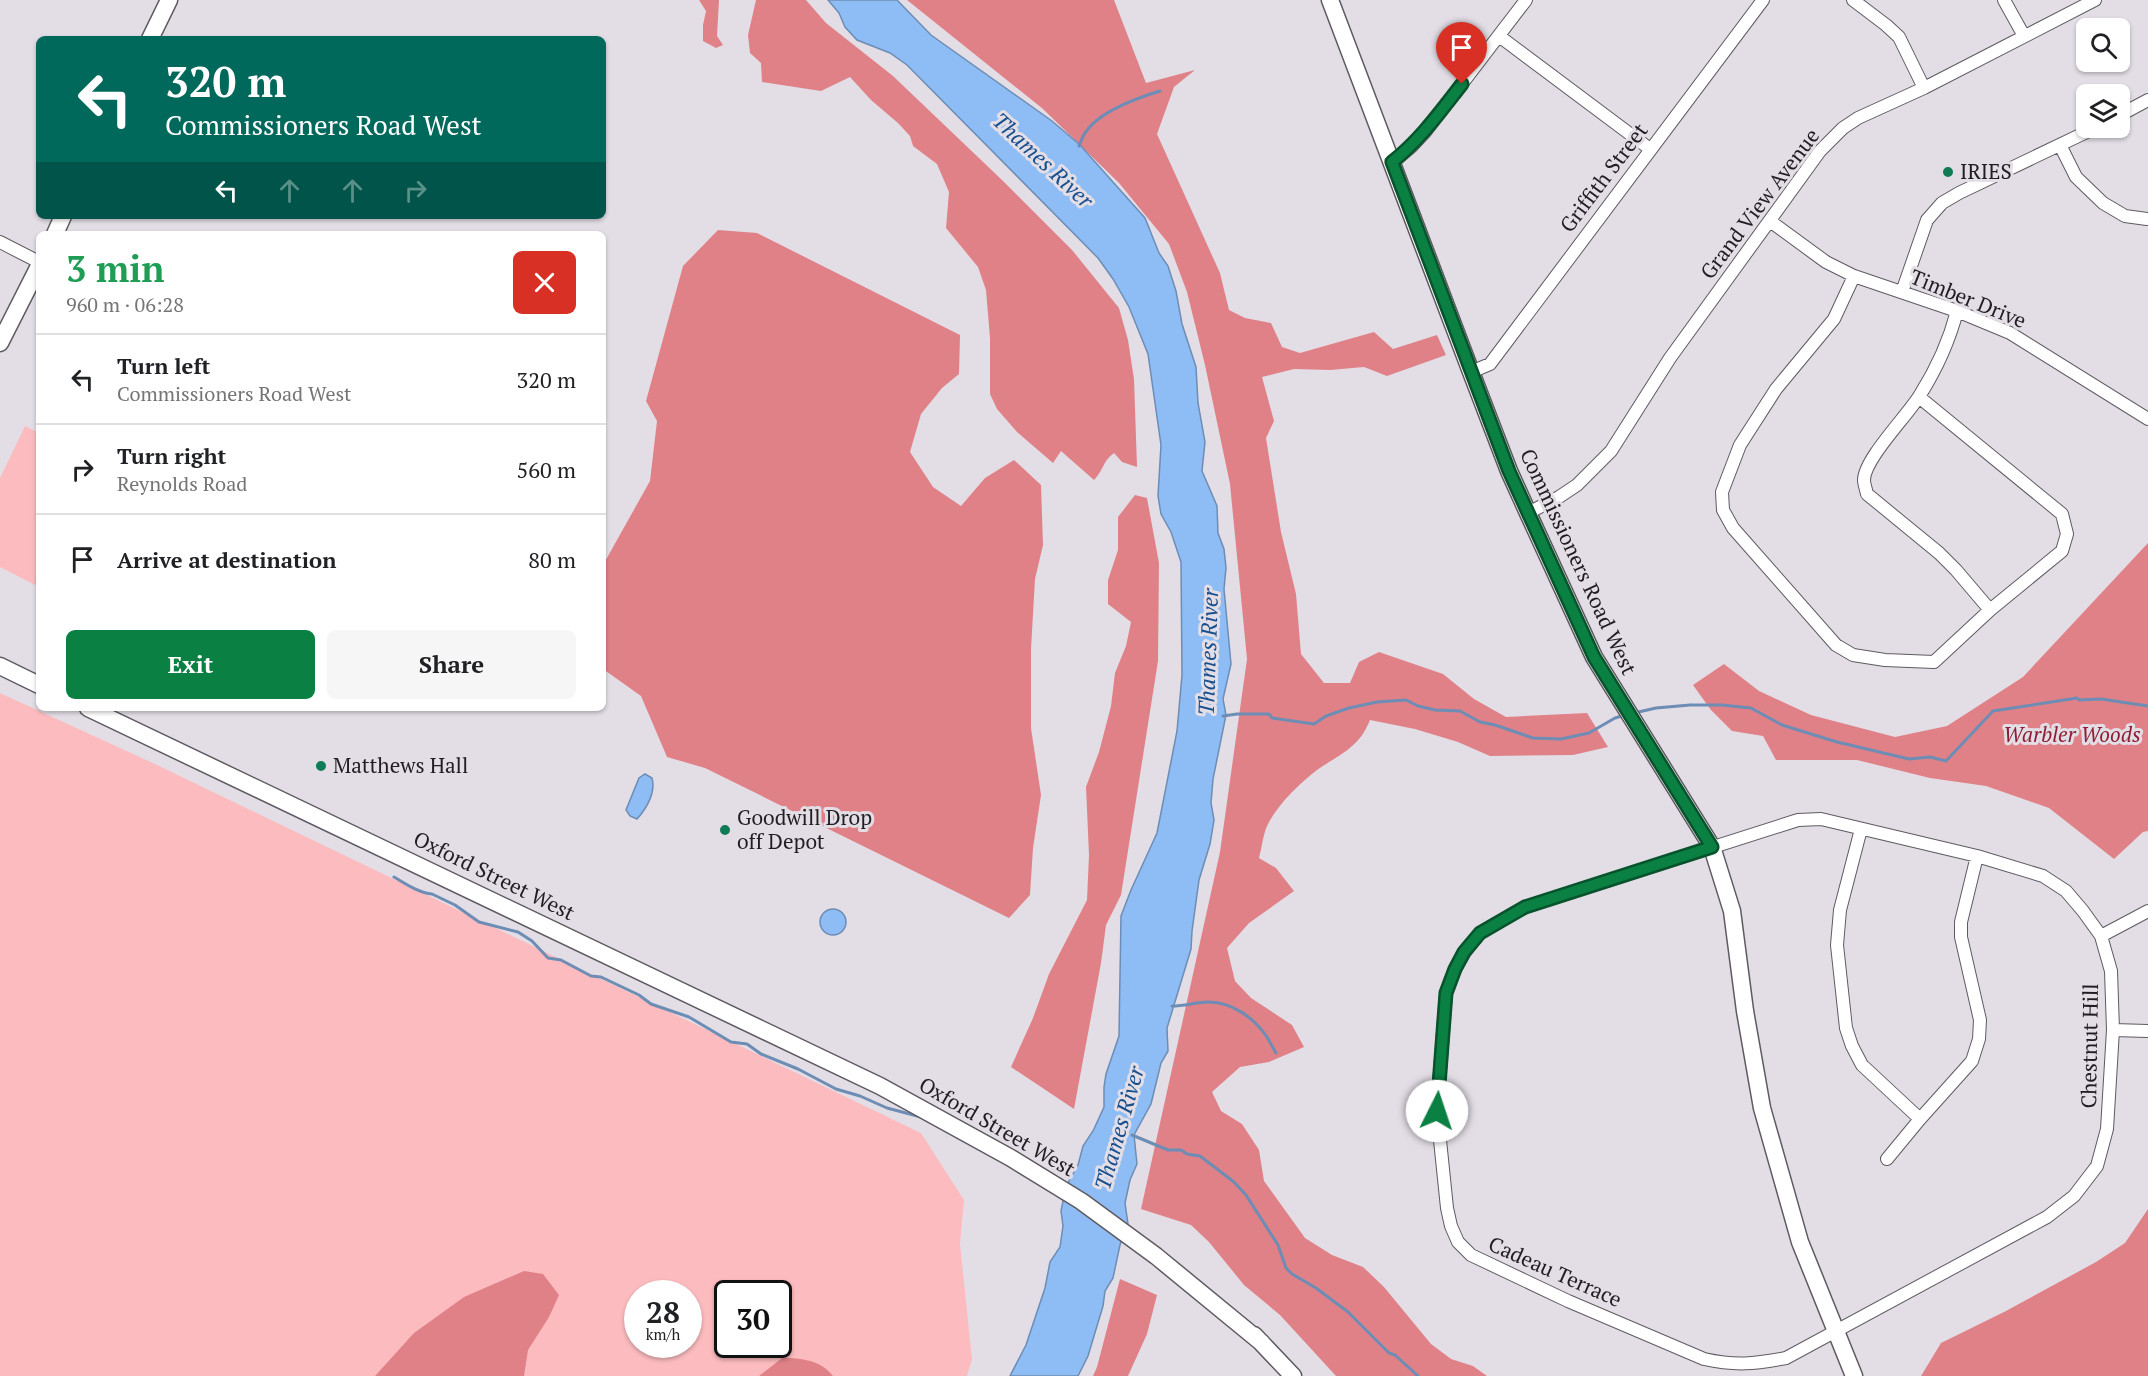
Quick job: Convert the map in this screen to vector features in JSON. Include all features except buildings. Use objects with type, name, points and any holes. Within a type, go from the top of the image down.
[{"type":"main road","points":[[152,36],[170,0]]},
{"type":"main road","name":"Commissioners Road West","points":[[1330,0],[1509,471],[1594,657],[1712,847],[1732,910],[1745,1011],[1762,1108],[1800,1242],[1854,1376]]},
{"type":"main road","points":[[0,343],[36,270]]},
{"type":"main road","points":[[0,666],[36,684]]},
{"type":"main road","name":"Oxford Street West","points":[[94,711],[921,1105],[1081,1201],[1190,1279],[1262,1343],[1293,1376]]},
{"type":"street","points":[[1392,162],[1425,132],[1526,0]]},
{"type":"street","name":"Griffith Street","points":[[1471,372],[1490,364],[1763,0]]},
{"type":"street","points":[[1853,0],[1899,37],[1923,88]]},
{"type":"street","points":[[2004,0],[2024,36]]},
{"type":"street","name":"Grand View Avenue","points":[[1528,513],[1577,486],[1611,451],[1670,358],[1820,151],[1844,128],[1858,118],[1923,88],[2095,0]]},
{"type":"street","points":[[1499,36],[1650,149]]},
{"type":"street","points":[[2130,110],[2148,100]]},
{"type":"street","points":[[1902,292],[1927,220],[1942,203],[2076,138]]},
{"type":"street","points":[[2060,146],[2076,177],[2103,203],[2125,216],[2147,219]]},
{"type":"street","name":"Timber Drive","points":[[1770,221],[1826,262],[1854,276],[1958,311],[2010,333],[2148,419]]},
{"type":"street","points":[[0,242],[36,262]]},
{"type":"street","points":[[1854,276],[1834,319],[1776,389],[1740,445],[1722,492],[1723,510],[1733,528],[1836,645],[1853,655],[1886,660],[1934,662],[1990,610],[2062,551],[2067,534],[2062,514],[1919,396]]},
{"type":"street","points":[[1958,311],[1949,342],[1919,396],[1870,463],[1864,478],[1867,494],[1939,553],[1990,610]]},
{"type":"street","name":"Chestnut Hill","points":[[1712,847],[1798,820],[1821,819],[1977,856],[2043,876],[2066,891],[2083,910],[2101,936],[2111,971],[2113,1030],[2107,1129],[2097,1166],[2074,1196],[2047,1217],[1836,1330]]},
{"type":"street","points":[[1861,829],[1840,910],[1837,945],[1846,1028],[1862,1065],[1920,1119]]},
{"type":"street","name":"Cadeau Terrace","points":[[1712,847],[1525,907],[1480,933],[1464,952],[1446,993],[1437,1111],[1443,1178],[1451,1226],[1458,1242],[1471,1255],[1568,1301],[1704,1359],[1750,1365],[1786,1358],[1836,1330]]},
{"type":"street","points":[[1887,1159],[1971,1061],[1979,1040],[1980,1020],[1961,937],[1961,922],[1977,856]]},
{"type":"street","points":[[2101,936],[2148,911]]},
{"type":"street","points":[[2113,1030],[2148,1031]]},
{"type":"shaded area","points":[[25,426],[36,432],[36,585],[0,567],[0,478]]},
{"type":"shaded area","points":[[0,693],[155,764],[921,1133],[964,1200],[960,1244],[972,1359],[967,1376],[0,1376]]},
{"type":"green space","points":[[699,0],[719,0],[717,36],[723,45],[716,48],[703,41],[706,11]]},
{"type":"green space","points":[[756,0],[806,0],[826,23],[893,76],[1072,250],[1119,308],[1128,340],[1134,379],[1137,467],[1122,462],[1114,453],[1094,480],[1061,451],[1053,463],[1017,432],[997,409],[990,394],[990,338],[986,290],[978,267],[946,228],[949,192],[937,164],[913,146],[910,136],[850,77],[821,91],[762,82],[761,63],[750,53],[748,35]]},
{"type":"green space","points":[[907,0],[1114,0],[1146,83],[1195,70],[1174,87],[1157,134],[1220,273],[1229,310],[1245,318],[1271,323],[1282,347],[1300,353],[1374,332],[1393,349],[1437,335],[1446,355],[1387,376],[1364,367],[1330,370],[1294,369],[1262,377],[1274,421],[1266,438],[1281,532],[1296,594],[1301,654],[1324,683],[1350,683],[1359,662],[1379,652],[1443,674],[1474,699],[1506,717],[1587,713],[1608,747],[1573,755],[1490,756],[1458,742],[1415,729],[1370,720],[1366,730],[1354,744],[1303,782],[1289,795],[1271,818],[1259,858],[1276,868],[1294,891],[1249,923],[1227,948],[1235,981],[1251,998],[1292,1025],[1304,1047],[1269,1062],[1240,1067],[1212,1092],[1221,1111],[1242,1124],[1259,1150],[1264,1181],[1305,1238],[1332,1255],[1363,1267],[1384,1287],[1431,1344],[1451,1359],[1473,1366],[1487,1376],[1336,1376],[1280,1315],[1244,1285],[1209,1242],[1191,1225],[1141,1209],[1220,852],[1247,659],[1230,484],[1187,292],[1169,244],[1119,183],[1043,109]]},
{"type":"green space","points":[[718,230],[757,233],[960,335],[959,374],[942,388],[921,414],[910,452],[933,487],[961,506],[985,478],[1014,460],[1041,485],[1043,545],[1035,579],[1031,649],[1031,728],[1041,795],[1033,848],[1030,895],[1009,918],[705,768],[667,757],[641,696],[606,671],[606,560],[650,481],[657,421],[646,401],[683,266]]},
{"type":"green space","points":[[1135,495],[1147,498],[1159,563],[1158,661],[1121,895],[1106,925],[1074,1109],[1011,1067],[1033,1018],[1049,974],[1087,900],[1089,855],[1086,787],[1099,752],[1111,706],[1115,673],[1126,646],[1131,622],[1108,604],[1108,580],[1118,550],[1118,517]]},
{"type":"green space","name":"Warbler Woods","points":[[2148,543],[2148,831],[2143,832],[2114,859],[2049,808],[1986,786],[1930,778],[1857,760],[1776,760],[1763,736],[1732,731],[1711,710],[1693,685],[1724,664],[1759,691],[1811,715],[1895,737],[1947,726],[2023,677]]},
{"type":"green space","points":[[2148,1209],[2148,1376],[1921,1376],[1941,1343],[2096,1262],[2125,1243]]},
{"type":"green space","points":[[524,1271],[543,1274],[559,1295],[549,1317],[528,1350],[524,1376],[375,1376],[414,1333],[464,1297]]},
{"type":"green space","points":[[1120,1279],[1157,1295],[1147,1334],[1128,1376],[1093,1376],[1097,1367]]},
{"type":"green space","points":[[782,1358],[803,1359],[817,1363],[833,1376],[759,1376]]},
{"type":"water","name":"Thames River","points":[[828,0],[897,0],[931,35],[1052,121],[1080,145],[1145,218],[1159,253],[1168,266],[1176,291],[1182,324],[1196,367],[1198,403],[1205,442],[1202,471],[1217,506],[1218,533],[1224,549],[1226,568],[1224,589],[1231,664],[1223,699],[1226,715],[1213,779],[1211,803],[1214,820],[1210,844],[1199,880],[1191,949],[1167,1028],[1168,1051],[1161,1063],[1151,1104],[1134,1135],[1137,1164],[1130,1180],[1125,1203],[1128,1224],[1120,1245],[1113,1278],[1105,1291],[1103,1306],[1088,1356],[1078,1376],[1010,1376],[1026,1345],[1045,1288],[1050,1262],[1060,1247],[1063,1226],[1061,1211],[1066,1186],[1078,1165],[1083,1146],[1104,1107],[1106,1074],[1119,1036],[1121,916],[1157,833],[1177,731],[1182,675],[1181,562],[1171,532],[1161,514],[1158,496],[1161,445],[1148,354],[1129,307],[1098,258],[907,65],[890,53],[857,40],[845,27],[839,13]]},
{"type":"water","points":[[645,774],[652,778],[653,789],[647,805],[637,819],[630,816],[626,810],[639,778]]},
{"type":"water","points":[[833,909],[842,913],[846,922],[842,931],[833,935],[824,931],[820,922],[824,913]]},
{"type":"waterway","points":[[1079,146],[1085,133],[1099,118],[1130,102],[1160,91]]},
{"type":"waterway","points":[[1634,713],[1656,708],[1690,705],[1751,708],[1782,725],[1837,742],[1909,759],[1930,757],[1946,761],[1993,711],[2077,698],[2148,706]]},
{"type":"waterway","name":"Thames River","points":[[1223,716],[1269,714],[1272,718],[1314,724],[1326,716],[1349,708],[1377,702],[1406,700],[1435,710],[1460,711],[1480,722],[1533,738],[1561,739],[1589,733],[1625,715]]},
{"type":"waterway","points":[[394,877],[417,890],[455,905],[479,922],[518,932],[532,941],[548,958],[561,960],[591,976],[601,977],[639,995],[651,1004],[689,1017],[731,1042],[747,1044],[761,1054],[798,1069],[836,1089],[860,1096],[887,1108],[921,1117]]},
{"type":"waterway","points":[[1172,1006],[1209,1002],[1234,1008],[1256,1024],[1276,1053]]},
{"type":"waterway","name":"Thames River","points":[[1132,1135],[1168,1150],[1181,1150],[1187,1154],[1200,1156],[1234,1182],[1246,1195],[1278,1245],[1286,1268],[1348,1312],[1389,1353],[1395,1355],[1418,1376]]},
{"type":"place","name":"IRIES","points":[[1948,172]]},
{"type":"place","name":"Matthews Hall","points":[[321,766]]},
{"type":"place","name":"Goodwill Drop off Depot","points":[[725,830]]},
{"type":"route","points":[[1437,1111],[1446,993],[1464,952],[1480,933],[1525,907],[1712,847],[1594,657],[1509,471],[1392,162],[1425,132],[1462,84]]}]
